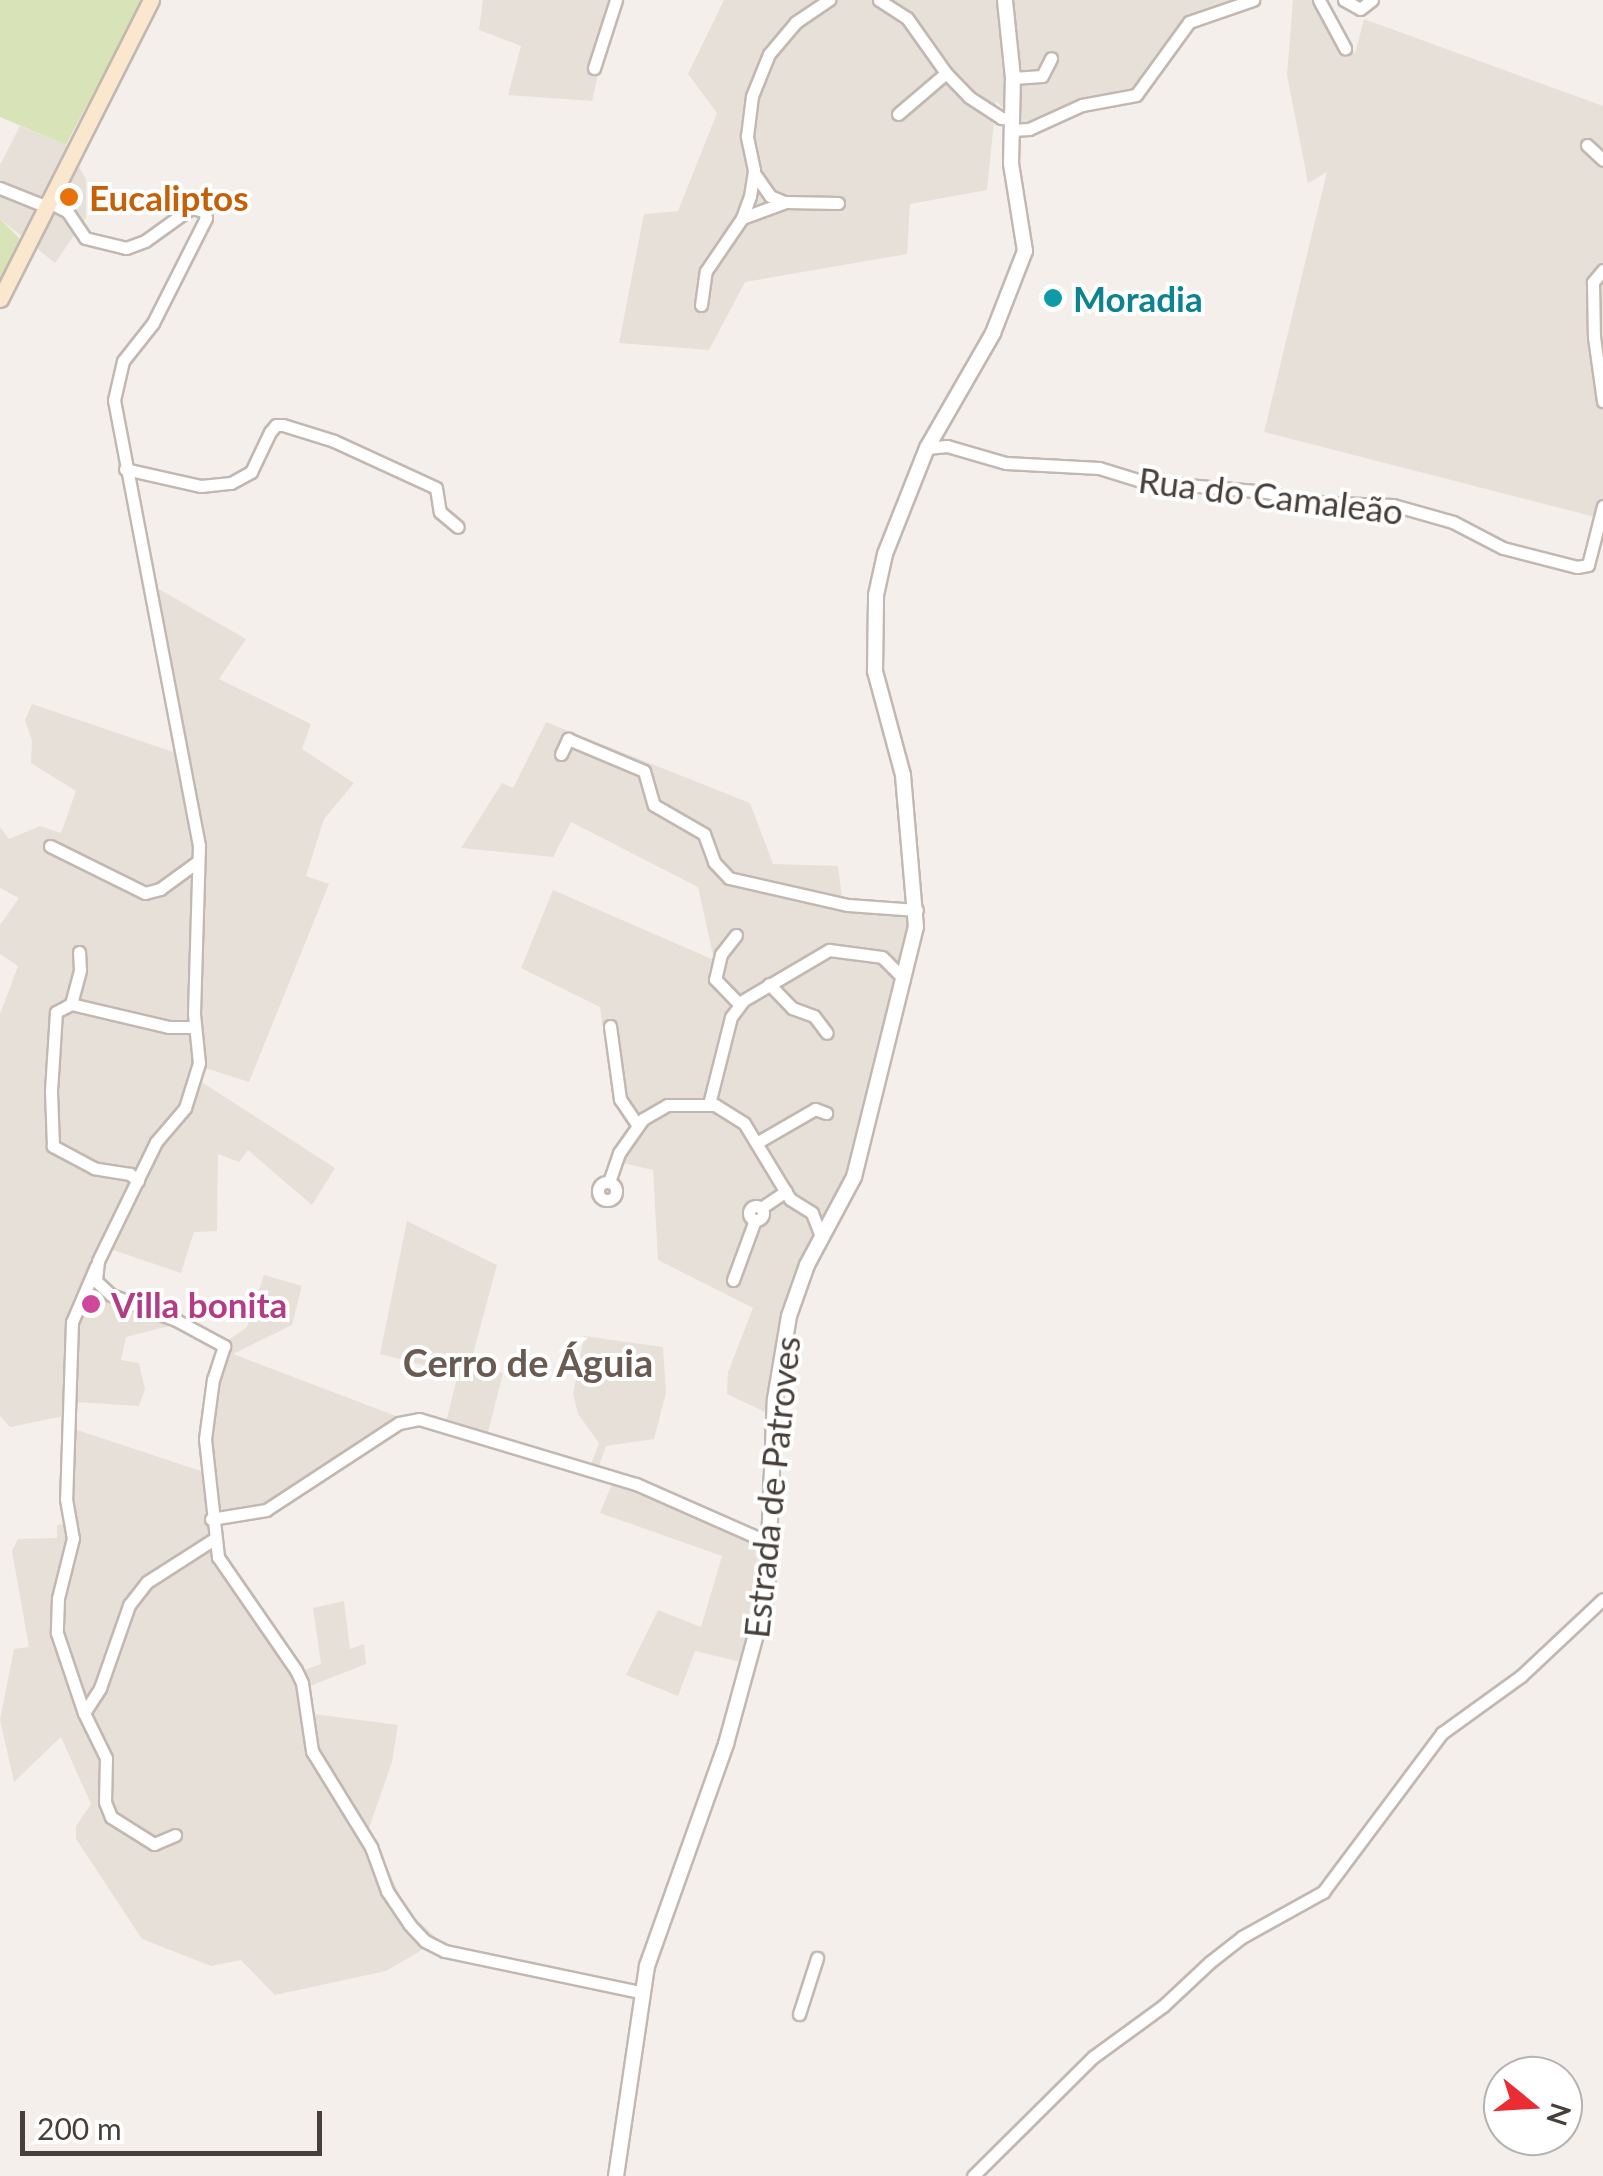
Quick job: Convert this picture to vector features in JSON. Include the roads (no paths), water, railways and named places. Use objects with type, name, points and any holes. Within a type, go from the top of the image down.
[{"type":"main road","points":[[0,299],[151,0]]},
{"type":"street","points":[[594,68],[616,0]]},
{"type":"street","points":[[829,0],[796,22],[769,54],[752,96],[747,136],[754,170],[770,196],[786,202],[838,203]]},
{"type":"street","points":[[879,0],[908,18],[946,73],[985,109],[1012,125],[1029,128],[1082,105],[1136,94],[1189,22],[1253,0]]},
{"type":"street","name":"Estrada de Patroves","points":[[616,2176],[640,1992],[753,1656],[767,1594],[778,1370],[797,1288],[861,1152],[911,946],[917,910],[903,775],[881,696],[874,643],[882,565],[927,448],[993,333],[1026,251],[1013,178],[1013,78],[1005,0]]},
{"type":"street","points":[[1319,0],[1345,48]]},
{"type":"street","points":[[1344,0],[1360,9],[1372,0]]},
{"type":"street","points":[[1013,78],[1042,76],[1051,58]]},
{"type":"street","points":[[898,114],[946,73]]},
{"type":"street","points":[[1587,145],[1603,160]]},
{"type":"street","points":[[701,306],[706,271],[742,218],[754,170]]},
{"type":"street","points":[[0,188],[67,211],[85,238],[126,248],[145,241],[191,208],[204,211],[206,218],[154,323],[130,346],[115,382],[126,469],[152,586],[199,845],[195,1027],[199,1063],[191,1094],[156,1142],[74,1309],[66,1499],[73,1538],[56,1613],[58,1633],[84,1713],[106,1758],[105,1802],[111,1817],[158,1845],[175,1835]]},
{"type":"street","points":[[742,218],[786,202]]},
{"type":"street","points":[[1603,270],[1594,282],[1594,292],[1603,401]]},
{"type":"street","points":[[126,469],[201,486],[231,483],[252,472],[270,432],[276,425],[282,425],[334,441],[436,488],[440,512],[458,527]]},
{"type":"street","points":[[927,448],[947,446],[938,429]]},
{"type":"street","name":"Rua do Camaleão","points":[[947,446],[1006,464],[1099,468],[1140,481],[1267,492],[1332,505],[1393,505],[1452,522],[1480,540],[1526,556],[1568,566],[1588,565]]},
{"type":"street","points":[[1588,565],[1603,506]]},
{"type":"street","points":[[1588,565],[1603,560]]},
{"type":"street","points":[[561,754],[568,739],[644,771],[654,805],[704,834],[718,870],[729,878],[848,905],[917,910]]},
{"type":"street","points":[[50,846],[146,893],[160,889],[197,862]]},
{"type":"street","points":[[736,934],[720,954],[715,979],[739,1004]]},
{"type":"street","points":[[709,1104],[731,1018],[739,1004],[829,950],[882,957],[895,956],[911,946]]},
{"type":"street","points":[[71,1004],[80,970],[79,952]]},
{"type":"street","points":[[882,957],[904,979]]},
{"type":"street","points":[[769,984],[792,1008],[814,1016],[827,1033]]},
{"type":"street","points":[[138,1181],[130,1174],[94,1168],[53,1146],[52,1038],[56,1012],[71,1004],[170,1027],[195,1027]]},
{"type":"street","points":[[610,1026],[620,1100],[637,1124]]},
{"type":"street","points":[[758,1142],[821,1111],[816,1094]]},
{"type":"street","points":[[609,1182],[619,1153],[637,1124],[667,1105],[709,1104],[744,1122],[790,1199],[812,1214],[821,1237]]},
{"type":"street","points":[[733,1280],[754,1220],[751,1209],[761,1208],[786,1191]]},
{"type":"street","points":[[812,1214],[837,1209]]},
{"type":"street","points":[[98,1262],[96,1280],[111,1295]]},
{"type":"street","points":[[85,1283],[176,1320],[224,1346],[214,1379],[205,1439],[214,1539],[224,1570],[296,1670],[302,1683],[312,1751],[371,1847],[387,1891],[409,1924],[425,1941],[445,1951],[640,1992]]},
{"type":"street","points":[[211,1519],[266,1510],[399,1423],[419,1419],[619,1478],[770,1543]]},
{"type":"street","points":[[84,1713],[100,1688],[129,1606],[148,1582],[214,1539]]},
{"type":"street","points":[[973,2176],[1093,2058],[1163,2006],[1242,1936],[1323,1892],[1442,1733],[1521,1676],[1603,1598]]},
{"type":"street","points":[[799,2014],[817,1958]]},
{"type":"place","name":"Eucaliptos","points":[[69,197]]},
{"type":"place","name":"Moradia","points":[[1053,298]]},
{"type":"place","name":"Villa bonita","points":[[91,1304]]},
{"type":"district","name":"Cerro de Águia","points":[[528,1363]]}]
